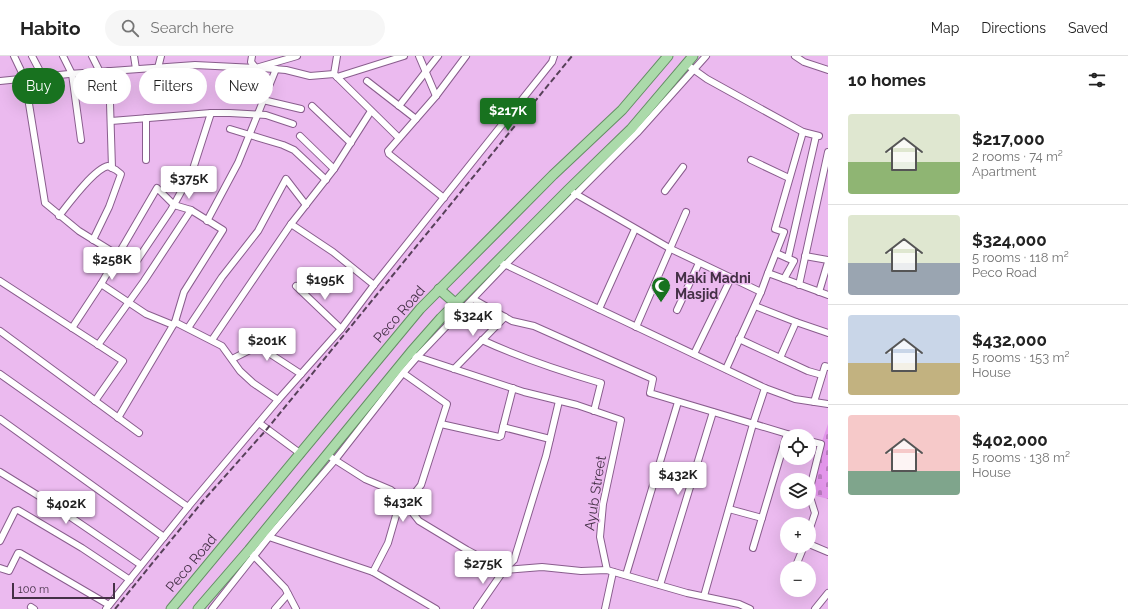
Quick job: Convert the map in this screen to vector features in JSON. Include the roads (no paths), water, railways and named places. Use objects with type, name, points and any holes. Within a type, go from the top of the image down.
[{"type":"main road","name":"Peco Road","points":[[172,609],[420,309],[553,175],[622,110],[668,56]]},
{"type":"main road","points":[[198,609],[251,553],[455,304],[501,263],[568,190],[630,129],[693,56]]},
{"type":"main road","points":[[439,289],[455,304]]},
{"type":"street","points":[[14,56],[20,68]]},
{"type":"street","points":[[32,56],[39,68]]},
{"type":"street","points":[[63,56],[72,74],[81,140]]},
{"type":"street","points":[[92,56],[98,68]]},
{"type":"street","points":[[134,56],[136,69]]},
{"type":"street","points":[[161,56],[158,68],[195,65],[256,68],[296,56]]},
{"type":"street","points":[[252,56],[251,62],[256,68]]},
{"type":"street","points":[[335,76],[337,56]]},
{"type":"street","points":[[273,69],[286,70],[310,76],[335,76],[404,56]]},
{"type":"street","points":[[419,56],[436,96]]},
{"type":"street","points":[[399,106],[438,56]]},
{"type":"street","points":[[444,198],[389,154],[388,151],[436,96],[466,56]]},
{"type":"street","points":[[0,568],[9,570],[18,553],[20,553],[108,607],[188,507],[278,400],[341,329],[374,285],[552,62],[554,56]]},
{"type":"street","points":[[215,608],[251,553],[269,537],[331,457],[403,373],[414,355],[472,299],[501,263],[576,194],[637,133],[706,56]]},
{"type":"street","points":[[795,56],[804,62],[828,70]]},
{"type":"street","points":[[686,64],[707,79],[803,132],[817,136],[788,258]]},
{"type":"street","points":[[131,69],[139,69]]},
{"type":"street","points":[[273,76],[276,69]]},
{"type":"street","points":[[65,75],[72,74]]},
{"type":"street","points":[[335,76],[399,138]]},
{"type":"street","points":[[0,81],[12,80]]},
{"type":"street","points":[[366,81],[416,119]]},
{"type":"street","points":[[273,102],[301,109]]},
{"type":"street","points":[[29,104],[45,203],[78,232],[134,265],[174,205],[192,172],[211,113]]},
{"type":"street","points":[[110,104],[112,168]]},
{"type":"street","points":[[207,221],[238,163],[261,104]]},
{"type":"street","points":[[312,106],[351,143]]},
{"type":"street","points":[[212,340],[292,224],[334,169],[371,111]]},
{"type":"street","points":[[111,121],[211,113],[266,115],[293,124]]},
{"type":"street","points":[[146,118],[146,160]]},
{"type":"street","points":[[230,129],[294,150],[326,180]]},
{"type":"street","points":[[726,369],[760,292],[784,232],[775,229],[803,132]]},
{"type":"street","points":[[300,136],[334,169]]},
{"type":"street","points":[[799,285],[828,152]]},
{"type":"street","points":[[751,160],[789,178]]},
{"type":"street","points":[[59,216],[93,176],[103,167],[108,166],[121,174],[109,207],[93,240]]},
{"type":"street","points":[[664,191],[682,167]]},
{"type":"street","points":[[188,328],[222,277],[258,231],[286,180],[306,205]]},
{"type":"street","points":[[72,328],[101,284],[157,188],[174,205],[191,210],[223,230],[184,292],[174,323],[118,418]]},
{"type":"street","points":[[568,190],[671,249],[760,292]]},
{"type":"street","points":[[98,345],[144,281],[191,210]]},
{"type":"street","points":[[636,327],[686,212]]},
{"type":"street","points":[[292,224],[333,252],[374,285]]},
{"type":"street","points":[[599,309],[635,229]]},
{"type":"street","points":[[776,253],[794,261],[784,279]]},
{"type":"street","points":[[805,256],[828,261],[819,292]]},
{"type":"street","points":[[501,263],[765,388],[795,399],[828,404]]},
{"type":"street","points":[[677,310],[699,263]]},
{"type":"street","points":[[768,273],[828,295]]},
{"type":"street","points":[[694,354],[731,278]]},
{"type":"street","points":[[0,281],[123,361],[95,401]]},
{"type":"street","points":[[101,284],[146,314],[188,328],[222,346],[240,371],[253,383],[278,400]]},
{"type":"street","points":[[296,286],[341,329]]},
{"type":"street","points":[[472,299],[512,321],[534,326],[653,379],[650,393],[780,432]]},
{"type":"street","points":[[754,306],[828,333]]},
{"type":"street","points":[[454,369],[505,317]]},
{"type":"street","points":[[780,358],[796,322]]},
{"type":"street","points":[[0,331],[138,433]]},
{"type":"street","points":[[232,359],[258,346],[264,335]]},
{"type":"street","points":[[740,339],[808,371],[822,374]]},
{"type":"street","points":[[414,355],[513,388],[594,411],[601,383],[553,369],[511,354],[482,340]]},
{"type":"street","points":[[258,346],[301,374]]},
{"type":"street","points":[[814,402],[825,366],[828,367]]},
{"type":"street","points":[[403,373],[447,404],[421,485],[406,504]]},
{"type":"street","points":[[0,374],[188,507]]},
{"type":"street","points":[[441,424],[499,437],[501,436],[513,388]]},
{"type":"street","points":[[704,596],[753,424],[765,388]]},
{"type":"street","points":[[476,609],[504,570],[514,560],[546,456],[559,401]]},
{"type":"street","points":[[626,575],[678,402]]},
{"type":"street","name":"Ayub Street","points":[[594,411],[621,420],[603,504],[600,537],[610,571]]},
{"type":"street","points":[[660,585],[713,412]]},
{"type":"street","points":[[0,419],[164,537]]},
{"type":"street","points":[[259,423],[301,454]]},
{"type":"street","points":[[503,427],[550,439]]},
{"type":"street","points":[[816,442],[821,444],[816,464]]},
{"type":"street","points":[[331,457],[365,479],[391,490],[401,498],[419,520],[467,550],[504,570],[542,567],[581,571],[610,571],[739,604],[750,609]]},
{"type":"street","points":[[753,548],[780,458]]},
{"type":"street","points":[[0,472],[47,501],[141,566]]},
{"type":"street","points":[[373,572],[388,543],[401,498]]},
{"type":"street","points":[[729,509],[762,518]]},
{"type":"street","points":[[0,541],[15,511],[18,510],[82,548],[130,580]]},
{"type":"street","points":[[269,537],[373,572],[436,609]]},
{"type":"street","points":[[816,547],[828,552]]},
{"type":"street","points":[[251,553],[284,588],[296,609]]},
{"type":"street","points":[[605,609],[610,571]]},
{"type":"street","points":[[814,609],[828,593]]},
{"type":"street","points":[[275,609],[288,594]]},
{"type":"railway","points":[[115,609],[203,501],[267,429],[572,56]]},
{"type":"place","name":"Maki Madni Masjid","points":[[661,303]]}]
